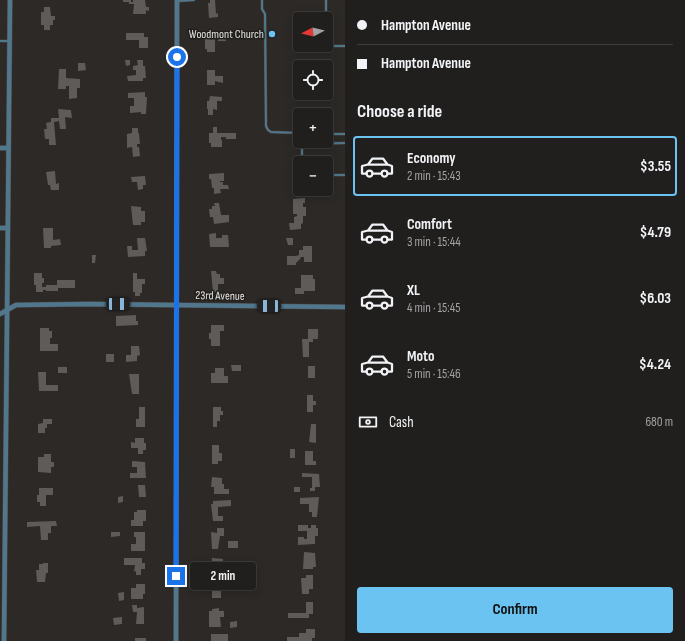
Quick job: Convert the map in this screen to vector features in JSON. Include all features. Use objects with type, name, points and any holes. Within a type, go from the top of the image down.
[{"type":"street","points":[[4,641],[2,542],[8,228],[10,0]]},
{"type":"street","points":[[176,641],[177,1]]},
{"type":"street","points":[[0,148],[8,148]]},
{"type":"street","points":[[0,228],[8,228]]},
{"type":"street","name":"23rd Avenue","points":[[0,314],[16,305],[177,305],[345,308]]},
{"type":"lane","points":[[177,1],[194,0]]},
{"type":"lane","points":[[262,0],[262,9],[265,14],[266,126],[271,132],[293,133]]},
{"type":"lane","points":[[326,0],[326,12]]},
{"type":"lane","points":[[0,41],[9,41]]},
{"type":"lane","points":[[333,46],[345,46]]},
{"type":"lane","points":[[333,134],[345,134]]},
{"type":"lane","points":[[302,156],[302,147],[303,144],[306,143],[345,143]]},
{"type":"lane","points":[[333,175],[345,175]]},
{"type":"building","points":[[123,0],[131,0],[131,2],[133,2],[133,0],[145,0],[146,7],[149,7],[149,11],[146,10],[146,14],[133,14],[134,4],[123,2]]},
{"type":"building","points":[[210,0],[215,0],[216,14],[218,13],[218,17],[209,18],[208,3],[210,3]]},
{"type":"building","points":[[44,7],[50,7],[51,16],[55,16],[53,25],[50,25],[50,30],[44,30],[44,25],[41,25],[41,12],[44,12]]},
{"type":"building","points":[[126,33],[144,33],[144,37],[148,37],[148,48],[139,48],[139,40],[126,40]]},
{"type":"building","points":[[218,34],[226,34],[226,41],[218,41]]},
{"type":"building","points":[[205,39],[215,39],[215,52],[207,52],[207,49],[205,49]]},
{"type":"building","points":[[125,60],[130,60],[130,65],[126,66]]},
{"type":"building","points":[[137,60],[143,60],[146,78],[143,78],[143,81],[128,81],[127,76],[136,75],[136,70],[133,70],[133,66],[138,65]]},
{"type":"building","points":[[78,63],[85,63],[86,70],[78,71]]},
{"type":"building","points":[[59,69],[66,69],[66,78],[80,79],[80,88],[77,88],[77,98],[69,99],[69,86],[66,86],[66,89],[58,89]]},
{"type":"building","points":[[207,70],[215,70],[215,76],[223,76],[223,83],[215,81],[215,85],[207,85]]},
{"type":"building","points":[[145,92],[145,97],[147,97],[146,114],[141,114],[141,112],[130,113],[130,106],[134,106],[134,98],[128,98],[128,93]]},
{"type":"building","points":[[210,96],[222,97],[222,101],[217,101],[217,110],[213,109],[213,115],[208,115],[207,109],[207,101],[209,101]]},
{"type":"building","points":[[58,109],[71,110],[72,118],[65,117],[66,129],[60,129],[59,121],[54,122],[56,145],[49,145],[49,139],[45,139],[44,129],[47,129],[46,123],[51,122],[51,118],[59,118]]},
{"type":"building","points":[[213,127],[217,127],[217,133],[236,133],[236,139],[226,139],[226,137],[221,137],[222,147],[211,147],[211,143],[209,143],[209,133],[213,133]]},
{"type":"building","points":[[132,128],[138,128],[140,144],[137,144],[137,147],[139,147],[140,156],[133,157],[132,147],[127,148],[127,134],[132,133]]},
{"type":"building","points":[[55,171],[56,184],[59,183],[59,190],[51,190],[50,185],[48,185],[46,172]]},
{"type":"building","points":[[224,173],[224,181],[220,182],[223,182],[223,185],[228,185],[229,189],[220,189],[221,193],[214,194],[214,188],[212,188],[209,174]]},
{"type":"building","points":[[145,176],[146,185],[143,185],[143,189],[138,190],[137,182],[132,182],[131,177]]},
{"type":"building","points":[[305,198],[303,207],[306,207],[306,216],[303,216],[301,229],[290,230],[289,223],[294,223],[294,217],[297,216],[297,214],[293,214],[293,199]]},
{"type":"building","points":[[214,203],[219,203],[221,215],[229,215],[229,222],[214,224],[213,217],[210,217],[209,209],[212,209],[212,206],[215,206]]},
{"type":"building","points":[[131,206],[141,207],[141,211],[145,211],[145,222],[141,222],[141,225],[133,225]]},
{"type":"building","points":[[43,228],[53,228],[53,240],[60,239],[61,245],[51,246],[51,248],[44,248]]},
{"type":"building","points":[[216,233],[216,238],[222,238],[222,235],[228,235],[229,247],[210,247],[209,234]]},
{"type":"building","points":[[137,238],[145,238],[147,251],[145,251],[145,256],[128,257],[127,246],[132,246],[132,250],[138,250]]},
{"type":"building","points":[[286,238],[293,238],[293,245],[288,245]]},
{"type":"building","points":[[303,246],[312,246],[312,262],[304,262],[304,257],[300,257],[301,258],[296,265],[287,265],[287,256],[299,255],[299,250],[303,250]]},
{"type":"building","points":[[92,255],[96,255],[95,263],[92,263]]},
{"type":"building","points":[[211,271],[216,271],[217,274],[220,274],[220,278],[224,278],[224,284],[218,284],[218,292],[213,292]]},
{"type":"building","points":[[34,273],[42,273],[44,283],[42,283],[42,287],[46,287],[46,285],[57,285],[57,280],[75,280],[75,288],[58,288],[58,291],[43,290],[43,292],[36,292],[36,285],[34,285]]},
{"type":"building","points":[[133,273],[137,273],[137,279],[145,279],[145,284],[142,284],[142,293],[140,293],[140,296],[135,296],[135,292],[133,292]]},
{"type":"building","points":[[301,275],[313,275],[313,279],[315,279],[315,291],[304,291],[304,294],[295,294],[295,288],[301,288]]},
{"type":"building","points":[[136,315],[138,325],[116,326],[116,316]]},
{"type":"building","points":[[211,325],[224,325],[224,331],[220,331],[220,346],[211,346],[209,333],[211,333]]},
{"type":"building","points":[[40,328],[49,328],[49,331],[52,331],[50,344],[58,344],[58,351],[40,351]]},
{"type":"building","points":[[308,329],[318,329],[318,339],[313,339],[313,342],[309,342],[309,357],[303,357],[302,339],[308,339]]},
{"type":"building","points":[[131,346],[139,346],[140,355],[137,356],[137,361],[126,362],[126,355],[131,355]]},
{"type":"building","points":[[106,354],[114,354],[114,362],[106,362]]},
{"type":"building","points":[[231,365],[241,365],[241,371],[232,371]]},
{"type":"building","points":[[308,366],[315,366],[315,378],[308,378]]},
{"type":"building","points":[[58,367],[67,367],[67,373],[58,373]]},
{"type":"building","points":[[215,368],[224,368],[224,376],[228,376],[228,383],[211,383],[211,373],[215,373]]},
{"type":"building","points":[[38,372],[46,372],[46,385],[58,385],[58,391],[39,391]]},
{"type":"building","points":[[129,374],[139,374],[139,394],[132,394]]},
{"type":"building","points":[[307,395],[313,395],[313,401],[316,401],[316,405],[313,405],[313,412],[307,412]]},
{"type":"building","points":[[139,407],[145,407],[145,427],[136,427],[136,419],[139,419]]},
{"type":"building","points":[[213,407],[221,407],[221,411],[223,411],[223,415],[220,415],[220,421],[217,421],[217,427],[213,427]]},
{"type":"building","points":[[43,419],[52,419],[52,424],[47,424],[45,433],[38,433],[38,424],[43,423]]},
{"type":"building","points":[[311,424],[316,424],[316,443],[309,442]]},
{"type":"building","points":[[135,438],[144,438],[146,450],[143,450],[143,454],[138,454],[138,448],[131,448],[131,442],[135,443]]},
{"type":"building","points":[[212,445],[219,445],[219,453],[222,453],[222,461],[218,461],[218,464],[212,464]]},
{"type":"building","points":[[290,449],[295,449],[295,458],[290,458]]},
{"type":"building","points":[[305,451],[313,451],[313,461],[316,461],[316,465],[305,465]]},
{"type":"building","points":[[44,454],[51,454],[51,462],[54,462],[54,467],[51,467],[51,473],[38,472],[38,457],[44,457]]},
{"type":"building","points":[[132,461],[145,462],[146,478],[130,478],[130,473],[137,473],[137,467],[132,467]]},
{"type":"building","points":[[302,473],[319,474],[320,487],[315,487],[315,491],[310,491],[310,488],[312,488],[312,477],[302,477]]},
{"type":"building","points":[[212,477],[222,478],[224,489],[229,489],[229,494],[214,494],[214,487],[211,487]]},
{"type":"building","points":[[138,485],[145,485],[146,497],[139,497]]},
{"type":"building","points":[[294,487],[300,487],[300,492],[294,492]]},
{"type":"building","points":[[39,488],[53,488],[53,495],[46,495],[46,506],[40,506],[40,502],[37,502]]},
{"type":"building","points":[[123,496],[123,502],[118,503],[118,497]]},
{"type":"building","points":[[319,497],[317,517],[312,517],[312,512],[309,512],[309,504],[300,504],[300,498]]},
{"type":"building","points":[[231,500],[231,506],[218,507],[218,516],[223,516],[223,521],[213,521],[211,504],[213,504],[213,501]]},
{"type":"building","points":[[137,510],[146,510],[146,521],[143,521],[143,526],[131,526],[131,520],[134,520],[134,512],[137,512]]},
{"type":"building","points":[[56,521],[57,526],[51,526],[51,533],[48,533],[48,540],[41,540],[40,526],[27,527],[27,522]]},
{"type":"building","points":[[298,525],[308,525],[308,528],[311,528],[311,525],[316,525],[316,528],[318,528],[318,536],[315,536],[315,544],[298,545],[298,537],[304,537],[304,539],[307,539],[307,531],[298,531]]},
{"type":"building","points":[[217,528],[224,528],[224,536],[220,536],[218,549],[212,549],[211,532],[217,533]]},
{"type":"building","points":[[111,532],[120,532],[120,536],[111,537]]},
{"type":"building","points":[[134,532],[145,532],[145,551],[131,551],[131,544],[136,544]]},
{"type":"building","points":[[228,541],[238,541],[238,548],[228,548]]},
{"type":"building","points":[[304,552],[315,553],[316,567],[313,567],[313,569],[303,569]]},
{"type":"building","points":[[124,558],[142,558],[142,563],[145,563],[145,569],[141,569],[141,575],[136,575],[136,571],[134,572],[135,565],[124,565]]},
{"type":"building","points":[[212,558],[223,559],[223,572],[211,572]]},
{"type":"building","points":[[48,563],[48,573],[46,573],[45,582],[37,582],[36,570],[39,570],[39,564]]},
{"type":"building","points":[[306,575],[313,575],[313,589],[309,589],[309,594],[302,594],[301,578],[306,578]]},
{"type":"building","points":[[136,584],[145,584],[145,594],[143,594],[143,599],[131,599],[131,588],[136,588]]},
{"type":"building","points":[[212,585],[221,585],[221,598],[212,598]]},
{"type":"building","points":[[124,592],[124,600],[119,601],[118,593]]},
{"type":"building","points":[[306,602],[313,602],[313,614],[309,614],[309,618],[288,618],[288,613],[306,613]]},
{"type":"building","points":[[132,605],[137,605],[137,608],[144,607],[144,624],[136,624],[137,612],[133,612]]},
{"type":"building","points":[[219,608],[219,611],[224,611],[224,617],[220,617],[221,627],[209,627],[209,611]]},
{"type":"building","points":[[122,617],[122,624],[114,625],[113,618]]},
{"type":"building","points":[[237,621],[237,627],[230,628],[230,622]]},
{"type":"building","points":[[306,629],[315,629],[315,638],[312,638],[312,641],[287,641],[287,637],[299,637],[299,633],[306,633]]},
{"type":"building","points":[[211,634],[228,634],[228,641],[211,641]]},
{"type":"building","points":[[135,638],[146,638],[146,641],[135,641]]},
{"type":"place","name":"Woodmont Church","points":[[272,34]]},
{"type":"route","points":[[176,576],[177,57]]}]
